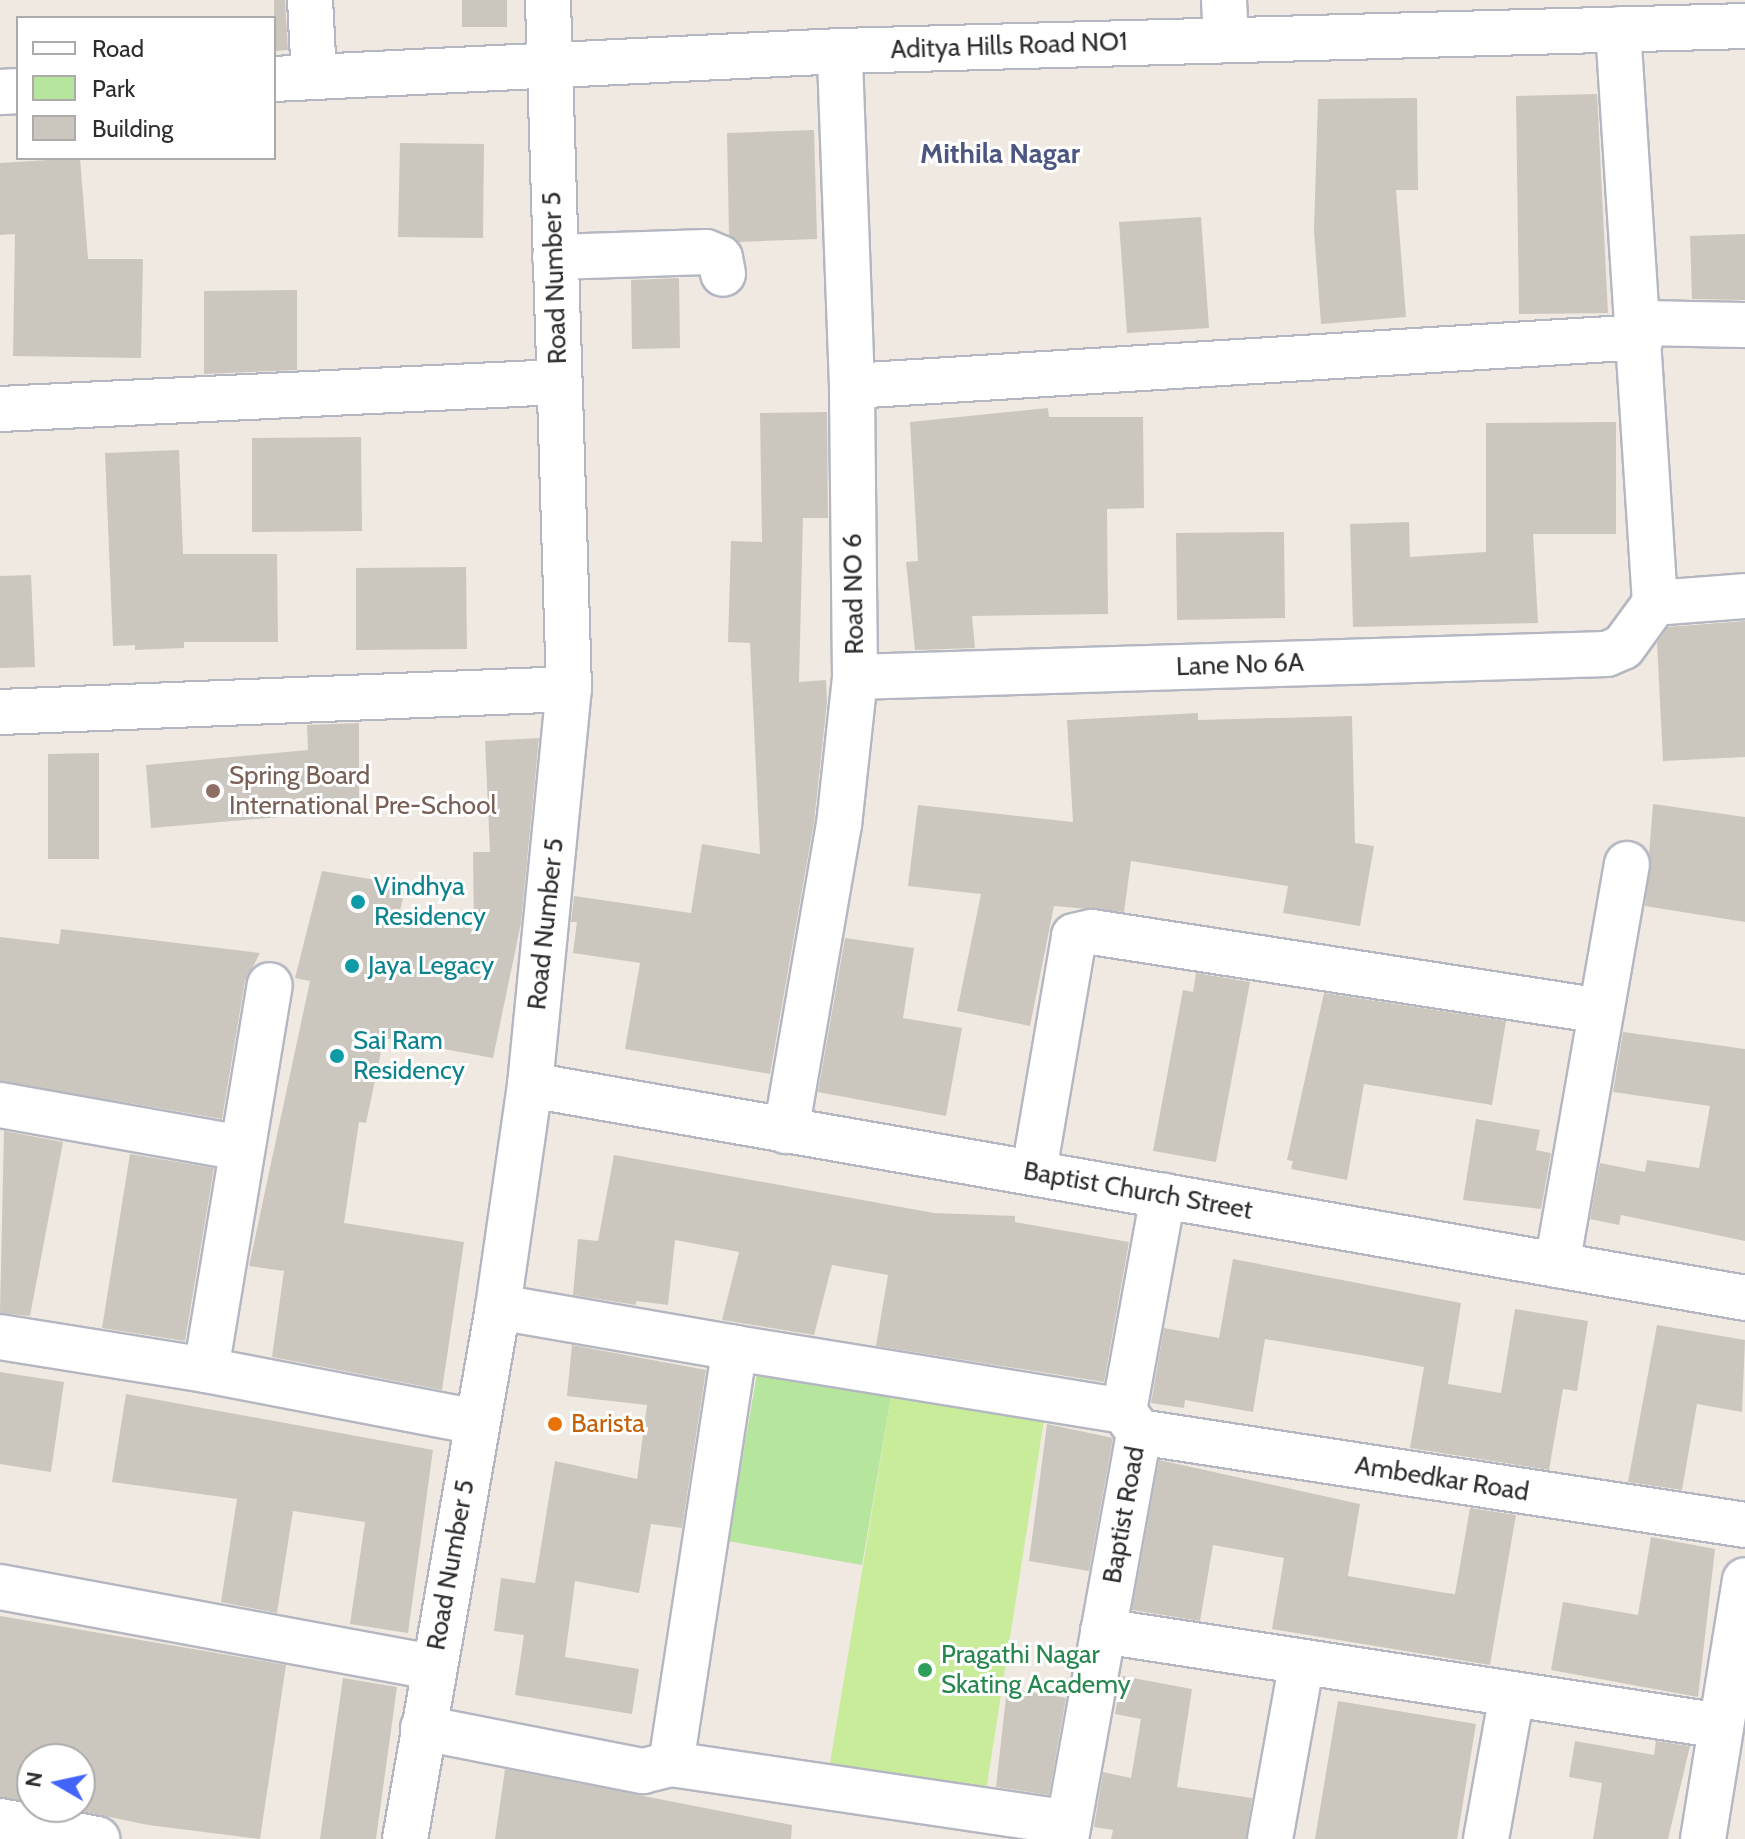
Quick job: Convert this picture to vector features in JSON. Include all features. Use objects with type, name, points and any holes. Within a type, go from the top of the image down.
[{"type":"street","points":[[294,78],[310,0]]},
{"type":"street","name":"Road Number 5","points":[[405,1839],[475,1422],[498,1307],[530,1085],[569,689],[548,0]]},
{"type":"street","name":"Aditya Hills Road NO1","points":[[294,78],[549,69],[840,51],[1225,20],[1618,29],[1745,26]]},
{"type":"street","points":[[1618,29],[1640,330],[1655,603],[1745,596]]},
{"type":"street","name":"Road NO 6","points":[[786,1131],[839,825],[855,677],[852,386],[840,51]]},
{"type":"street","points":[[555,257],[706,252],[720,258],[723,274]]},
{"type":"street","points":[[852,386],[1745,325]]},
{"type":"street","points":[[0,409],[558,382]]},
{"type":"street","name":"Lane No 6A","points":[[855,677],[1607,654],[1623,647],[1655,603]]},
{"type":"street","points":[[0,712],[569,689]]},
{"type":"street","points":[[1557,1265],[1627,864]]},
{"type":"street","points":[[1034,1171],[1074,936],[1092,932],[1601,1011]]},
{"type":"street","points":[[206,1370],[270,985]]},
{"type":"street","name":"Baptist Church Street","points":[[530,1085],[1745,1298]]},
{"type":"street","points":[[0,1105],[242,1148]]},
{"type":"street","name":"Baptist Road","points":[[1068,1831],[1103,1631],[1163,1196]]},
{"type":"street","name":"Ambedkar Road","points":[[498,1307],[1131,1422],[1745,1525]]},
{"type":"street","points":[[0,1337],[206,1370],[475,1422]]},
{"type":"street","points":[[671,1764],[735,1348]]},
{"type":"street","points":[[1703,1839],[1745,1580]]},
{"type":"street","points":[[0,1587],[433,1667]]},
{"type":"street","points":[[1103,1631],[1721,1726]]},
{"type":"street","points":[[1270,1839],[1302,1662]]},
{"type":"street","points":[[1486,1839],[1512,1694]]},
{"type":"street","points":[[423,1728],[643,1771],[671,1764],[1068,1831]]},
{"type":"street","points":[[0,1821],[97,1839]]},
{"type":"green space","points":[[758,1368],[892,1391],[862,1565],[728,1541]]},
{"type":"green space","name":"Pragathi Nagar Skating Academy","points":[[892,1391],[1044,1420],[985,1797],[828,1775]]},
{"type":"building","points":[[274,0],[285,0],[288,50],[276,51]]},
{"type":"building","points":[[462,0],[507,0],[507,27],[462,27]]},
{"type":"building","points":[[1597,94],[1608,313],[1519,314],[1516,96]]},
{"type":"building","points":[[1417,98],[1418,190],[1396,190],[1406,317],[1321,324],[1314,231],[1318,99]]},
{"type":"building","points":[[814,130],[817,239],[739,242],[729,235],[727,133]]},
{"type":"building","points":[[400,143],[484,144],[483,238],[398,237]]},
{"type":"building","points":[[80,160],[88,259],[143,259],[141,358],[13,356],[15,234],[0,235],[0,163]]},
{"type":"building","points":[[1201,217],[1209,328],[1127,333],[1119,222]]},
{"type":"building","points":[[1745,234],[1745,300],[1692,299],[1690,236]]},
{"type":"building","points":[[679,278],[680,348],[632,349],[631,280]]},
{"type":"building","points":[[297,290],[297,370],[204,374],[204,291]]},
{"type":"building","points":[[1048,408],[1049,417],[1143,417],[1144,508],[1107,509],[1108,614],[972,616],[975,648],[915,650],[906,562],[918,561],[910,422]]},
{"type":"building","points":[[827,412],[828,518],[803,518],[799,682],[826,680],[827,702],[814,822],[770,1074],[625,1049],[640,963],[573,953],[577,922],[571,922],[574,896],[691,913],[702,844],[760,854],[750,643],[728,642],[731,541],[762,542],[760,413]]},
{"type":"building","points":[[1616,422],[1616,534],[1533,534],[1538,623],[1353,627],[1350,524],[1409,522],[1410,557],[1486,552],[1486,423]]},
{"type":"building","points":[[361,437],[362,531],[252,532],[252,438]]},
{"type":"building","points":[[179,450],[183,554],[277,554],[278,642],[184,642],[184,648],[135,650],[135,645],[113,646],[105,453]]},
{"type":"building","points":[[1284,532],[1285,618],[1177,620],[1176,533]]},
{"type":"building","points":[[466,567],[467,649],[356,650],[356,568]]},
{"type":"building","points":[[31,575],[35,667],[0,668],[0,576]]},
{"type":"building","points":[[1745,621],[1745,757],[1663,761],[1657,643],[1668,627]]},
{"type":"building","points":[[1198,713],[1198,720],[1352,716],[1355,843],[1374,846],[1360,926],[1283,913],[1288,886],[1131,861],[1124,912],[1054,906],[1030,1026],[957,1011],[981,894],[908,886],[918,805],[1073,822],[1067,720]]},
{"type":"building","points":[[359,723],[359,807],[280,809],[281,817],[151,828],[146,765],[308,750],[307,725]]},
{"type":"building","points":[[539,738],[521,923],[493,1058],[384,1038],[366,1123],[359,1122],[344,1223],[464,1242],[442,1390],[272,1357],[284,1271],[249,1266],[310,981],[295,978],[322,871],[406,885],[399,915],[474,929],[473,852],[490,852],[485,741]]},
{"type":"building","points":[[99,753],[99,859],[48,859],[48,754]]},
{"type":"building","points":[[1653,804],[1745,817],[1745,922],[1645,906]]},
{"type":"building","points":[[61,929],[260,953],[245,981],[222,1119],[0,1081],[0,937],[59,944]]},
{"type":"building","points":[[845,938],[914,948],[903,1018],[962,1028],[946,1116],[818,1092]]},
{"type":"building","points":[[1196,973],[1250,982],[1216,1162],[1153,1151],[1183,990],[1193,992]]},
{"type":"building","points":[[1324,993],[1506,1021],[1492,1105],[1364,1084],[1347,1180],[1291,1169],[1293,1161],[1287,1160]]},
{"type":"building","points":[[1623,1032],[1745,1049],[1745,1241],[1621,1215],[1619,1225],[1590,1219],[1600,1163],[1645,1172],[1647,1160],[1699,1168],[1710,1106],[1613,1092]]},
{"type":"building","points":[[1476,1119],[1540,1130],[1536,1150],[1551,1153],[1541,1209],[1463,1200]]},
{"type":"building","points":[[4,1131],[63,1142],[30,1316],[0,1313]]},
{"type":"building","points":[[130,1154],[214,1168],[185,1341],[102,1328]]},
{"type":"building","points":[[614,1155],[934,1213],[1015,1216],[1015,1222],[1129,1242],[1104,1382],[876,1346],[888,1275],[832,1265],[814,1335],[722,1320],[739,1252],[675,1240],[668,1305],[636,1301],[636,1305],[573,1295],[578,1239],[598,1241]]},
{"type":"building","points":[[1233,1259],[1461,1303],[1448,1384],[1501,1393],[1515,1309],[1588,1321],[1577,1391],[1563,1389],[1549,1470],[1410,1448],[1424,1367],[1366,1356],[1265,1339],[1253,1412],[1185,1400],[1184,1408],[1151,1403],[1164,1328],[1219,1338]]},
{"type":"building","points":[[1657,1325],[1745,1340],[1742,1412],[1697,1404],[1682,1490],[1628,1482]]},
{"type":"building","points":[[572,1345],[706,1370],[682,1528],[651,1524],[639,1593],[575,1581],[565,1657],[639,1669],[632,1714],[515,1695],[524,1635],[494,1631],[501,1578],[535,1583],[555,1461],[637,1479],[647,1405],[567,1396]]},
{"type":"building","points":[[0,1372],[64,1382],[51,1472],[0,1464]]},
{"type":"building","points":[[126,1394],[433,1450],[408,1633],[350,1624],[365,1522],[293,1511],[277,1613],[221,1602],[237,1499],[112,1482]]},
{"type":"building","points":[[1047,1424],[1113,1438],[1089,1571],[1029,1561]]},
{"type":"building","points":[[1159,1460],[1360,1504],[1348,1576],[1446,1593],[1455,1594],[1470,1508],[1516,1515],[1490,1665],[1272,1629],[1284,1558],[1213,1545],[1200,1621],[1132,1610]]},
{"type":"building","points":[[1651,1537],[1715,1549],[1698,1697],[1551,1670],[1563,1602],[1638,1615]]},
{"type":"building","points":[[0,1616],[286,1665],[260,1839],[148,1825],[96,1814],[96,1743],[16,1743],[16,1800],[0,1797]]},
{"type":"building","points":[[1122,1676],[1192,1689],[1177,1787],[1252,1798],[1246,1839],[1111,1839],[1113,1830],[1094,1827],[1103,1772],[1131,1778],[1141,1719],[1115,1714]]},
{"type":"building","points":[[343,1678],[397,1687],[376,1839],[320,1839]]},
{"type":"building","points":[[1007,1688],[1066,1698],[1049,1795],[996,1787]]},
{"type":"building","points":[[1338,1701],[1476,1724],[1457,1839],[1315,1839]]},
{"type":"building","points":[[1575,1741],[1654,1755],[1656,1741],[1690,1746],[1668,1839],[1593,1839],[1602,1783],[1569,1777]]},
{"type":"building","points":[[505,1769],[792,1825],[791,1839],[495,1839]]},
{"type":"place","name":"Spring Board International Pre-School","points":[[213,791]]},
{"type":"place","name":"Vindhya Residency","points":[[358,902]]},
{"type":"place","name":"Jaya Legacy","points":[[352,966]]},
{"type":"place","name":"Sai Ram Residency","points":[[337,1056]]},
{"type":"place","name":"Barista","points":[[555,1424]]},
{"type":"place","name":"Pragathi Nagar Skating Academy","points":[[925,1670]]},
{"type":"district","name":"Mithila Nagar","points":[[1000,153]]}]
